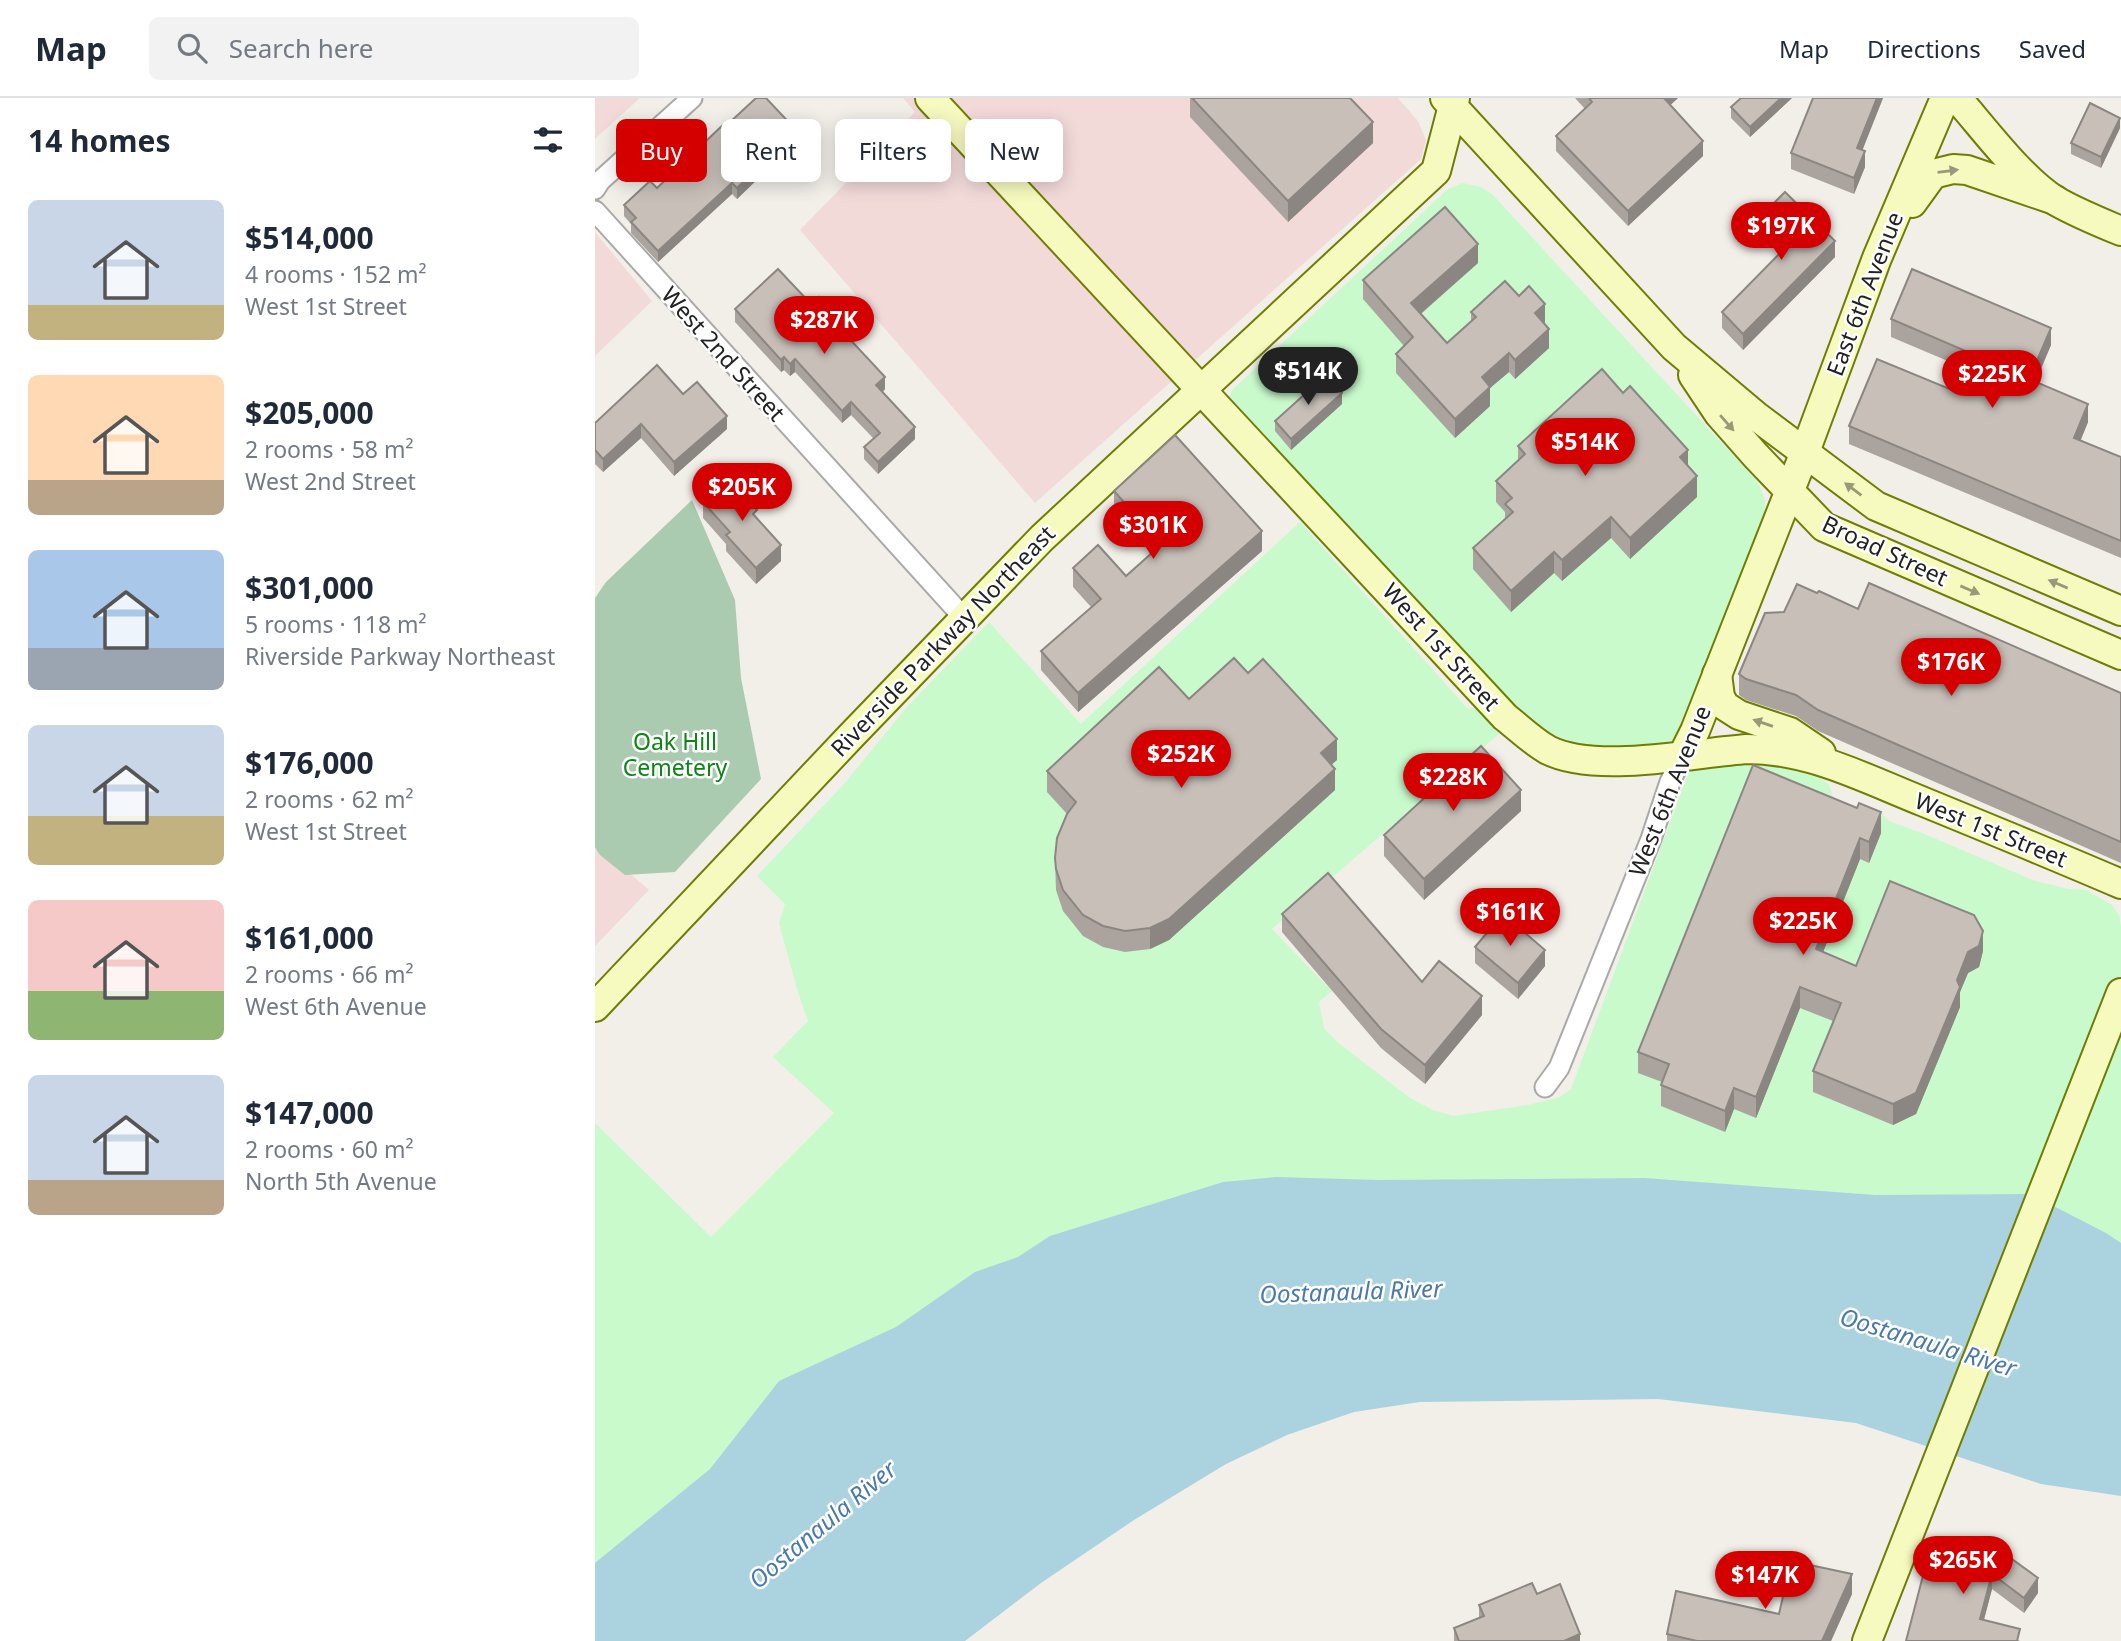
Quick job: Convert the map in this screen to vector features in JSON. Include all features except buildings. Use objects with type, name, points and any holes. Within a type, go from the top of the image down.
[{"type":"street","points":[[595,189],[600,181],[692,98]]},
{"type":"street","name":"West 1st Street","points":[[930,98],[1505,717],[1549,750],[1573,759],[1601,762],[1747,749],[1792,752],[1843,768],[2121,884]]},
{"type":"street","name":"East 6th Avenue","points":[[1789,491],[1877,258],[1945,98]]},
{"type":"street","points":[[1958,98],[2030,180],[2055,200]]},
{"type":"street","name":"Riverside Parkway Northeast","points":[[595,1007],[1042,538],[1436,171],[1451,101]]},
{"type":"street","name":"Broad Street","points":[[1451,101],[1674,347],[1756,416],[1875,506],[2121,611]]},
{"type":"street","points":[[1877,258],[1926,182],[1933,174],[1942,171],[1967,170],[2055,200],[2121,231]]},
{"type":"street","name":"West 2nd Street","points":[[595,211],[965,619]]},
{"type":"street","name":"Broad Street","points":[[1674,347],[1719,414],[1824,527],[2121,655]]},
{"type":"street","name":"West 6th Avenue","points":[[1545,1087],[1559,1068],[1651,839],[1670,782],[1717,674],[1789,491]]},
{"type":"street","points":[[1717,674],[1720,697],[1725,706],[1739,715],[1790,732],[1843,768]]},
{"type":"street","points":[[1867,1641],[2121,993]]},
{"type":"shaded area","points":[[595,98],[640,98],[616,119],[595,139]]},
{"type":"shaded area","points":[[903,98],[1398,98],[1418,121],[1426,140],[1421,159],[1035,503],[800,230],[847,182],[951,182],[951,119],[908,119],[915,112]]},
{"type":"shaded area","points":[[595,232],[652,301],[595,356]]},
{"type":"shaded area","points":[[595,843],[649,890],[595,946]]},
{"type":"green space","points":[[1463,183],[1481,187],[1493,195],[1755,479],[1765,499],[1759,533],[1682,723],[1673,740],[1649,749],[1581,746],[1534,724],[1512,708],[1229,396],[1233,389],[1448,189]]},
{"type":"green space","name":"Oak Hill Cemetery","points":[[692,500],[735,600],[741,678],[761,779],[675,872],[625,875],[600,855],[595,847],[595,598],[606,582]]},
{"type":"green space","points":[[1300,522],[1468,709],[1475,708],[1500,733],[1272,929],[1332,991],[1319,1002],[1324,1028],[1336,1041],[1410,1098],[1433,1110],[1453,1116],[1528,1105],[1560,1097],[1571,1089],[1688,774],[1696,767],[1770,760],[1814,773],[1829,785],[1833,797],[1831,809],[1879,811],[1889,821],[2035,881],[2086,890],[2112,905],[2119,915],[2121,927],[2121,1408],[1720,1281],[595,1635],[595,1123],[711,1237],[834,1113],[773,1057],[808,1021],[779,923],[785,904],[757,876],[844,784],[907,707],[989,622],[1081,724]]},
{"type":"water","name":"Oostanaula River","points":[[1276,1177],[1378,1180],[1644,1178],[1875,1195],[2030,1194],[2121,1243],[2121,1496],[2041,1484],[1856,1423],[1658,1399],[1420,1402],[1354,1412],[1287,1435],[1226,1464],[1134,1520],[1041,1583],[965,1641],[595,1641],[595,1563],[710,1469],[779,1381],[896,1327],[975,1272],[1018,1257],[1050,1236],[1223,1182]]}]
